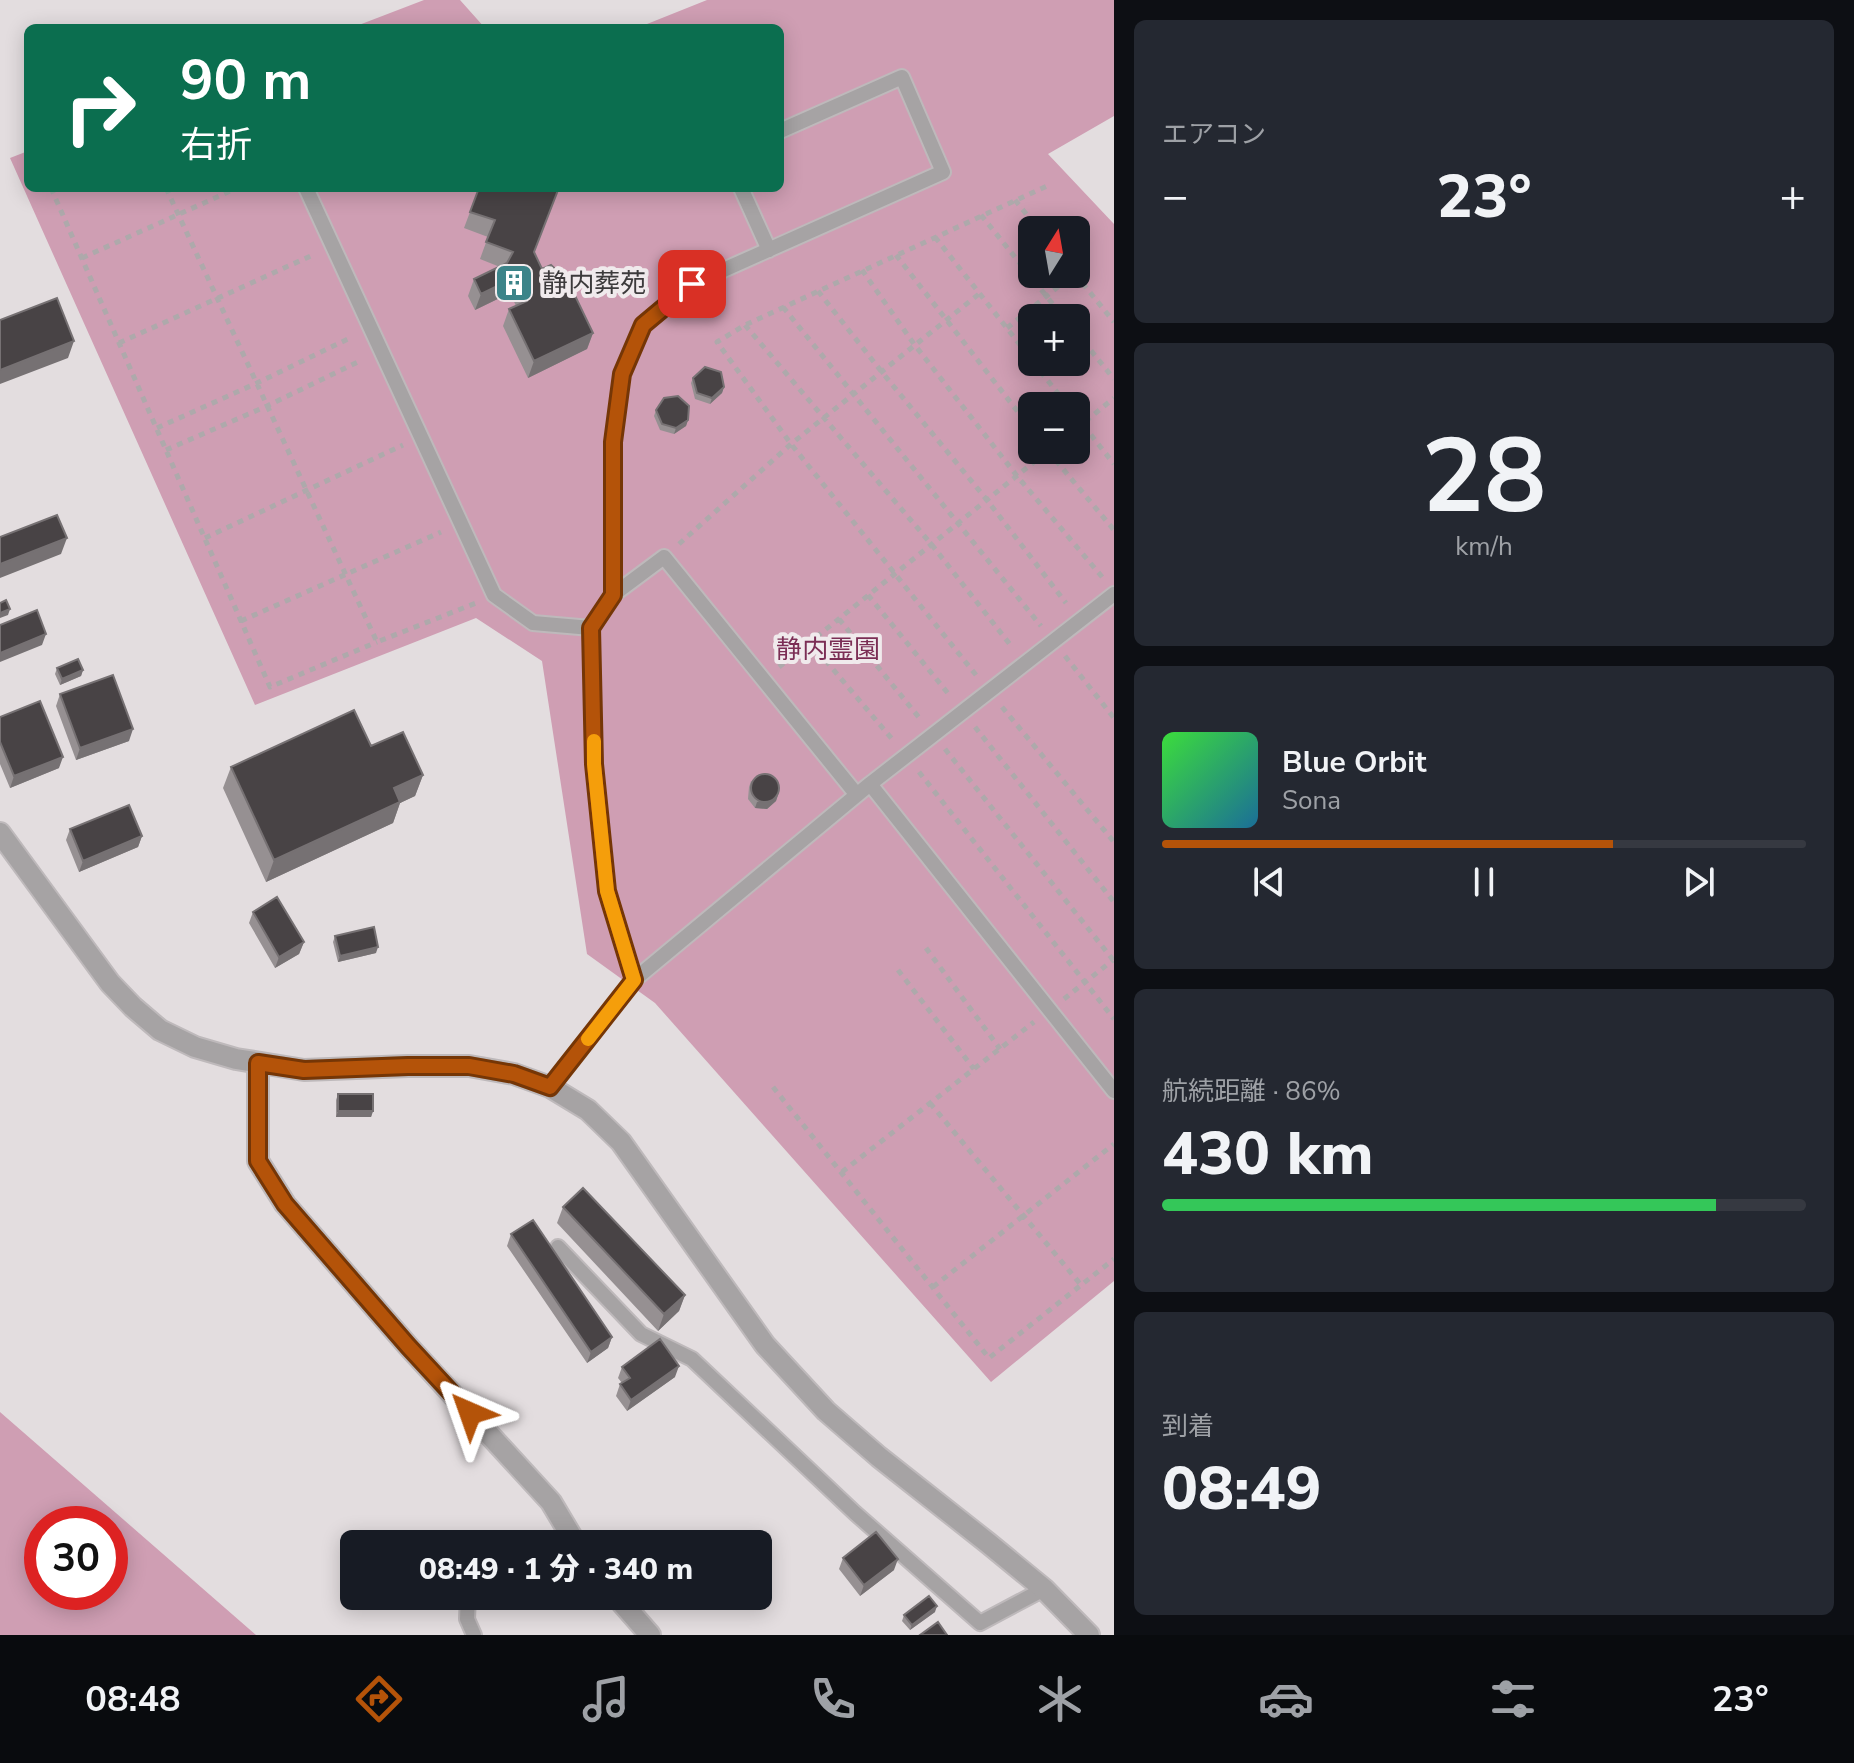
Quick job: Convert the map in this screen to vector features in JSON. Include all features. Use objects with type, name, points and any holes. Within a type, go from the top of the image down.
[{"type":"street","points":[[0,833],[110,983],[160,1030],[195,1047],[236,1059],[304,1070],[469,1066],[514,1074],[550,1087],[588,1110],[621,1142],[765,1345],[826,1411],[1044,1589],[1087,1632]]},
{"type":"street","points":[[258,1063],[258,1161],[285,1204],[408,1346],[551,1502],[568,1530]]},
{"type":"street","points":[[628,1610],[650,1635]]},
{"type":"lane","points":[[613,595],[613,442],[622,374],[643,325],[692,284],[943,172],[902,77],[784,129]]},
{"type":"lane","points":[[308,192],[494,595],[533,623],[591,628]]},
{"type":"lane","points":[[743,192],[769,250]]},
{"type":"lane","points":[[634,980],[607,891],[594,764],[591,628],[613,595],[664,557],[857,795]]},
{"type":"lane","points":[[550,1087],[634,980],[870,784],[1114,594]]},
{"type":"lane","points":[[870,784],[1114,1091]]},
{"type":"lane","points":[[558,1247],[641,1334],[692,1359],[855,1513],[980,1623],[1044,1589]]},
{"type":"lane","points":[[467,1610],[467,1619],[474,1635]]},
{"type":"path","points":[[1047,186],[783,307],[717,342],[791,444],[1114,842]]},
{"type":"path","points":[[53,192],[270,687],[494,595]]},
{"type":"path","points":[[168,192],[377,642]]},
{"type":"path","points":[[82,258],[228,192]]},
{"type":"path","points":[[1015,200],[1028,216]]},
{"type":"path","points":[[981,215],[1053,304]]},
{"type":"path","points":[[935,237],[1018,342]]},
{"type":"path","points":[[119,343],[332,245]]},
{"type":"path","points":[[896,255],[1018,412]]},
{"type":"path","points":[[862,270],[914,344],[1017,476],[1104,580]]},
{"type":"path","points":[[1007,328],[1057,288]]},
{"type":"path","points":[[1086,288],[1114,322]]},
{"type":"path","points":[[818,291],[987,500],[1079,621]]},
{"type":"path","points":[[664,557],[823,417],[979,294]]},
{"type":"path","points":[[783,307],[1114,718]]},
{"type":"path","points":[[745,325],[932,545],[1024,663]]},
{"type":"path","points":[[157,428],[370,328]]},
{"type":"path","points":[[1090,349],[1114,379]]},
{"type":"path","points":[[166,450],[382,351]]},
{"type":"path","points":[[1045,376],[1057,392]]},
{"type":"path","points":[[1090,418],[1114,398]]},
{"type":"path","points":[[1090,434],[1114,464]]},
{"type":"path","points":[[205,538],[421,437]]},
{"type":"path","points":[[764,679],[1031,464]]},
{"type":"path","points":[[1060,464],[1114,530]]},
{"type":"path","points":[[241,621],[461,523]]},
{"type":"path","points":[[868,595],[1114,902]]},
{"type":"path","points":[[839,619],[1114,961],[842,1172]]},
{"type":"path","points":[[810,642],[906,756],[1114,1019]]},
{"type":"path","points":[[926,948],[1000,1049]]},
{"type":"path","points":[[898,970],[974,1069]]},
{"type":"path","points":[[773,1087],[989,1358],[1114,1259]]},
{"type":"path","points":[[930,1103],[1081,1285]]},
{"type":"path","points":[[933,1287],[1114,1144]]},
{"type":"green space","points":[[424,0],[460,0],[481,24],[361,24]]},
{"type":"green space","name":"静内霊園","points":[[707,0],[1114,0],[1114,116],[1048,154],[1114,224],[1114,1281],[991,1382],[655,1003],[587,954],[542,661],[476,618],[255,705],[25,192],[784,192],[784,24],[647,24]]},
{"type":"green space","name":"静内霊園","points":[[24,153],[24,189],[10,158]]},
{"type":"green space","points":[[0,1412],[108,1506],[24,1506],[24,1610],[128,1610],[128,1524],[256,1635],[0,1635]]},
{"type":"building","name":"静内葬苑","points":[[478,192],[557,192],[534,252],[542,269],[551,265],[568,281],[593,333],[534,361],[509,309],[527,301],[516,277],[481,294],[474,279],[507,263],[513,252],[486,242],[495,220],[470,212]]},
{"type":"building","points":[[57,298],[74,341],[0,370],[0,320]]},
{"type":"building","points":[[705,367],[721,372],[724,387],[712,398],[697,393],[693,378]]},
{"type":"building","points":[[678,396],[689,406],[688,420],[676,428],[662,424],[656,410],[664,398]]},
{"type":"building","points":[[57,515],[67,538],[0,564],[0,537]]},
{"type":"building","points":[[6,600],[10,609],[0,613],[0,603]]},
{"type":"building","points":[[37,610],[46,634],[0,653],[0,625]]},
{"type":"building","points":[[78,659],[83,670],[62,679],[57,668]]},
{"type":"building","points":[[113,675],[133,729],[80,748],[60,694]]},
{"type":"building","points":[[40,701],[63,757],[14,776],[0,742],[0,717]]},
{"type":"building","points":[[354,710],[371,746],[403,732],[423,775],[394,788],[400,802],[274,860],[231,767]]},
{"type":"building","points":[[765,774],[775,778],[779,788],[775,798],[765,802],[755,798],[751,788],[755,778]]},
{"type":"building","points":[[129,805],[142,836],[83,861],[70,829]]},
{"type":"building","points":[[277,897],[304,942],[279,957],[253,912]]},
{"type":"building","points":[[374,927],[378,947],[340,956],[335,936]]},
{"type":"building","points":[[338,1094],[373,1094],[373,1111],[338,1111]]},
{"type":"building","points":[[583,1188],[685,1295],[664,1314],[563,1207]]},
{"type":"building","points":[[533,1220],[612,1337],[591,1352],[511,1234]]},
{"type":"building","points":[[660,1339],[679,1366],[631,1400],[620,1384],[630,1378],[622,1367]]},
{"type":"building","points":[[876,1532],[898,1559],[864,1585],[843,1558]]},
{"type":"building","points":[[929,1596],[937,1606],[912,1625],[904,1615]]},
{"type":"building","points":[[938,1622],[947,1635],[920,1635]]},
{"type":"slow traffic","points":[[588,1039],[634,980],[607,891],[594,741]]},
{"type":"place","name":"静内葬苑","points":[[514,283]]},
{"type":"route","points":[[470,1413],[285,1204],[258,1161],[258,1063],[304,1070],[469,1066],[514,1074],[550,1087],[634,980],[607,891],[594,764],[591,628],[613,595],[613,442],[622,374],[643,325],[692,284]]}]
